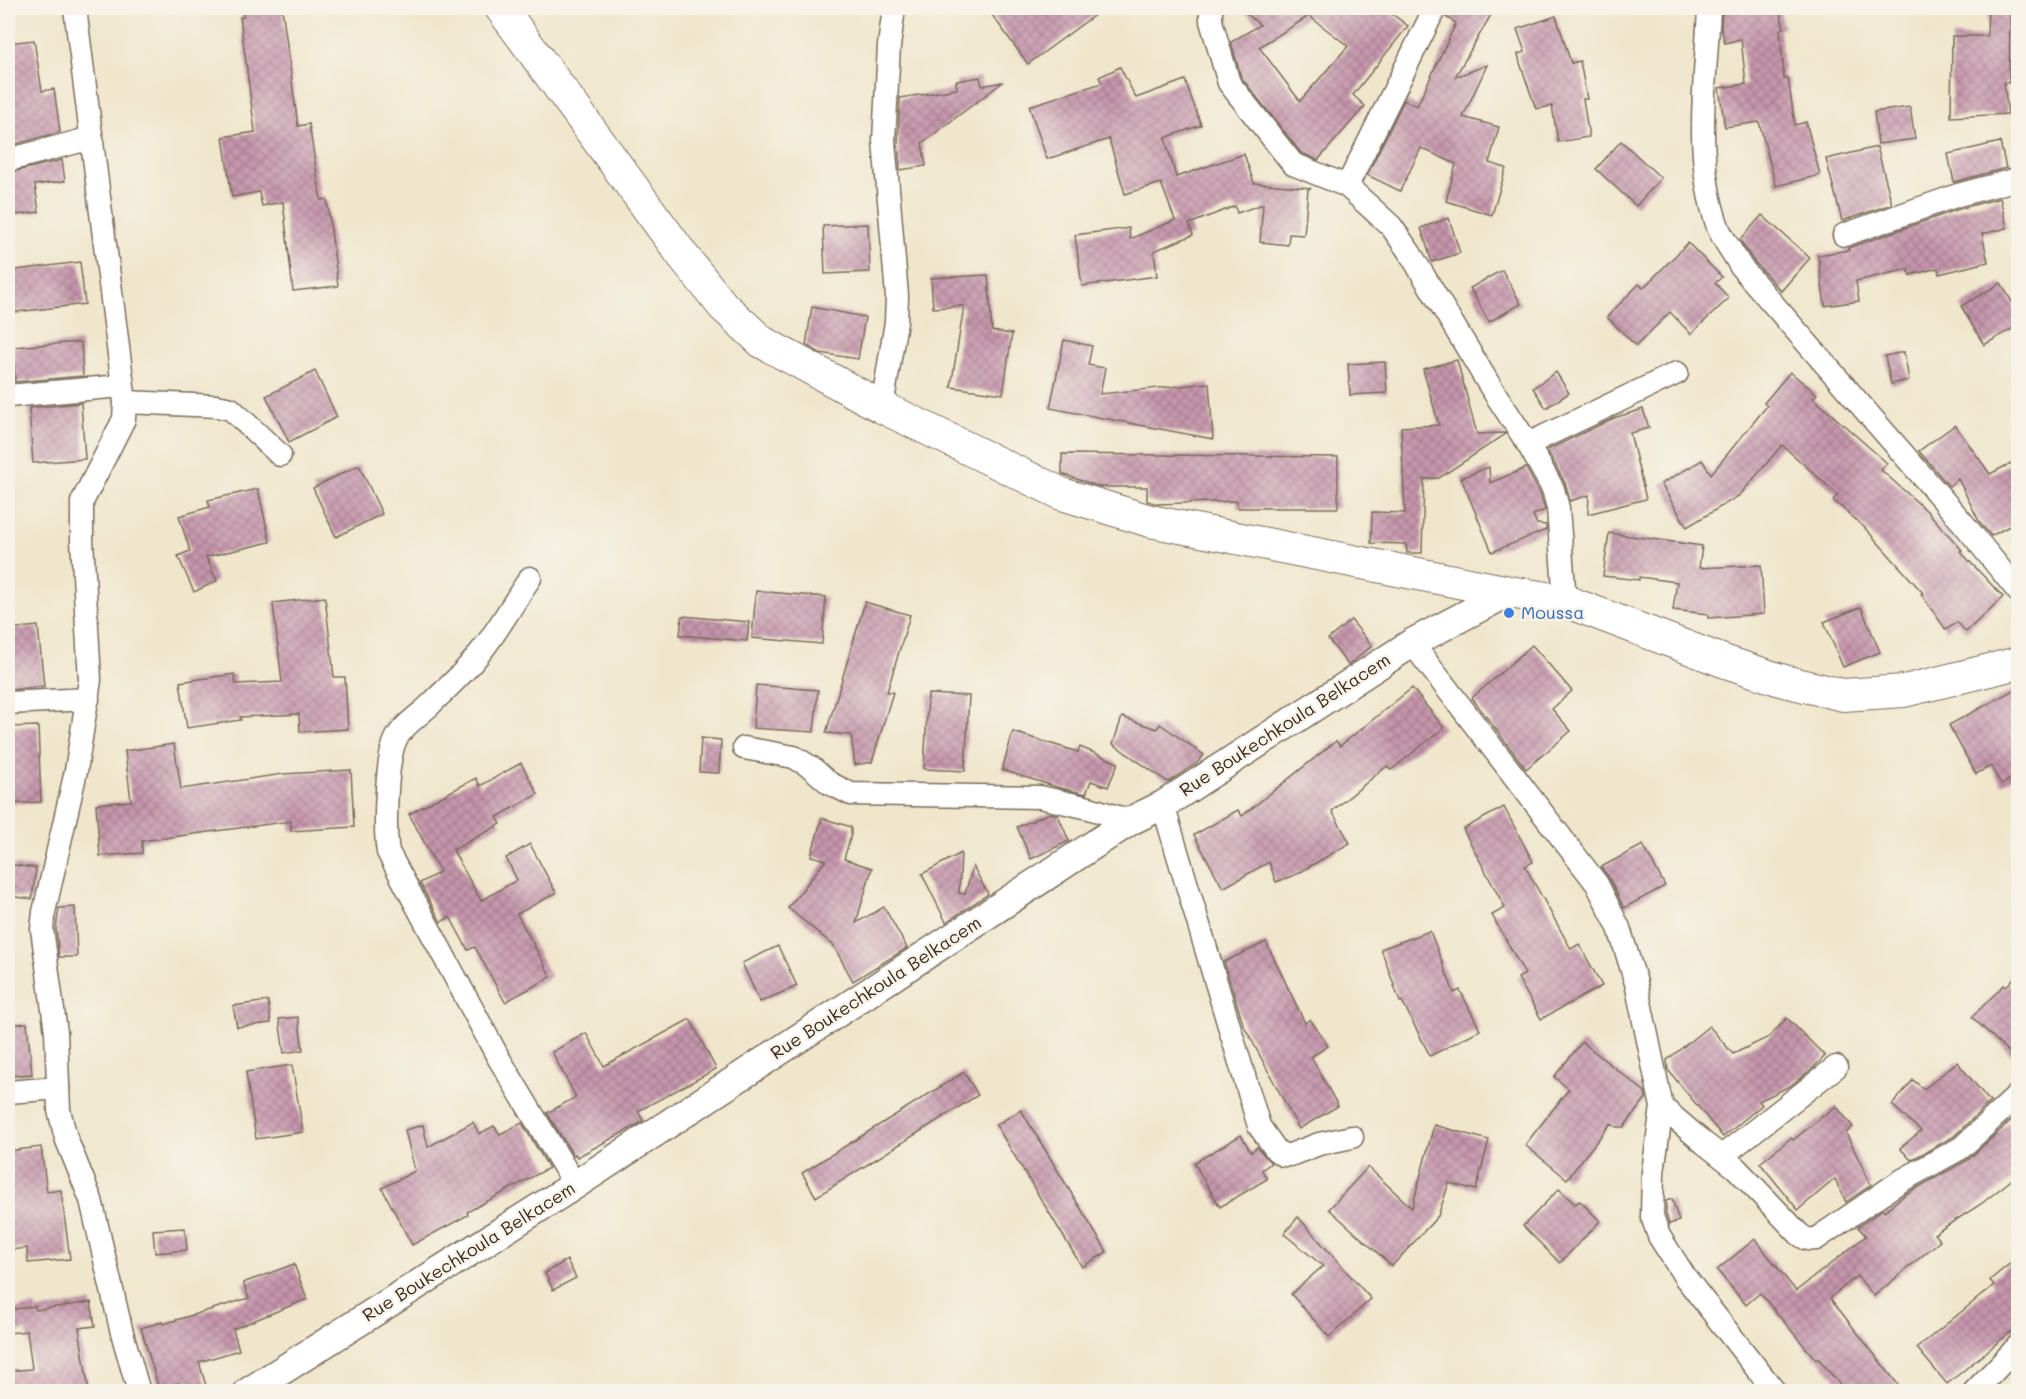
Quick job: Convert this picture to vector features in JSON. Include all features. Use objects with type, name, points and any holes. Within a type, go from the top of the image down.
[{"type":"main road","points":[[501,8],[683,256],[723,306],[762,342],[882,407],[1062,494],[1150,521],[1565,601],[1736,665],[1784,681],[1843,695],[1904,691],[2019,663]]},
{"type":"street","points":[[75,8],[124,394],[124,419],[82,502],[81,540],[90,680],[76,771],[42,929],[56,1032],[59,1110],[66,1138],[91,1200],[121,1329],[139,1392]]},
{"type":"street","points":[[882,407],[896,322],[897,296],[884,141],[889,46],[894,8]]},
{"type":"street","points":[[1211,8],[1210,21],[1229,83],[1293,164],[1347,186],[1391,226],[1528,444],[1553,489],[1558,508],[1565,601]]},
{"type":"street","points":[[1347,186],[1435,8]]},
{"type":"street","points":[[1709,8],[1702,128],[1706,177],[1719,228],[1741,267],[2019,591]]},
{"type":"street","points":[[8,160],[92,138]]},
{"type":"street","points":[[1844,235],[1958,195],[2019,179]]},
{"type":"street","points":[[1528,444],[1677,373]]},
{"type":"street","points":[[8,396],[124,394],[217,406],[231,410],[280,454]]},
{"type":"street","points":[[530,578],[479,654],[396,738],[387,795],[386,840],[388,852],[498,1057],[575,1185]]},
{"type":"street","name":"Rue Boukechkoula Belkacem","points":[[248,1392],[575,1185],[1130,821],[1163,805],[1412,643],[1509,592]]},
{"type":"street","points":[[1412,643],[1597,884],[1619,928],[1636,982],[1662,1107],[1653,1172],[1652,1216],[1659,1236],[1686,1277],[1775,1392]]},
{"type":"street","points":[[8,703],[88,699]]},
{"type":"street","points":[[744,748],[794,757],[812,768],[829,783],[851,794],[1040,797],[1089,808],[1130,821]]},
{"type":"street","points":[[1163,805],[1259,1126],[1276,1150],[1283,1155],[1352,1137]]},
{"type":"street","points":[[1722,1156],[1836,1067]]},
{"type":"street","points":[[8,1092],[58,1088]]},
{"type":"street","points":[[1662,1107],[1736,1168],[1799,1234],[1805,1239],[1816,1239],[1899,1182],[1961,1148],[2019,1095]]},
{"type":"street","points":[[1974,1392],[2019,1346]]},
{"type":"building","points":[[242,8],[282,8],[298,126],[309,124],[321,200],[327,199],[338,286],[293,291],[283,202],[262,206],[259,192],[232,197],[223,137],[255,132],[240,17],[243,17]]},
{"type":"building","points":[[987,8],[1104,8],[1028,64]]},
{"type":"building","points":[[1240,8],[1384,8],[1408,26],[1353,95],[1365,106],[1318,160],[1301,153],[1241,77],[1231,42],[1260,25]],"holes":[[[1309,16],[1348,46],[1300,101],[1259,47]]]},
{"type":"building","points":[[1448,8],[1495,8],[1455,77],[1487,65],[1463,117],[1499,127],[1489,163],[1506,168],[1492,215],[1446,201],[1456,164],[1421,148],[1400,191],[1367,175],[1404,100],[1417,106],[1456,23],[1446,17]]},
{"type":"building","points":[[1779,8],[1784,28],[1780,29],[1784,79],[1788,78],[1795,125],[1806,122],[1820,175],[1776,186],[1759,122],[1725,127],[1719,88],[1746,84],[1741,39],[1725,43],[1721,29],[1722,9]]},
{"type":"building","points":[[1988,8],[2010,8],[2009,83],[2004,82],[2008,114],[1951,117],[1952,36],[1987,36]]},
{"type":"building","points":[[1556,16],[1571,63],[1580,61],[1587,99],[1583,99],[1589,137],[1558,142],[1552,106],[1536,109],[1520,63],[1518,54],[1525,52],[1517,29]]},
{"type":"building","points":[[34,40],[42,91],[54,89],[60,132],[9,146],[8,43]]},
{"type":"building","points":[[1120,67],[1136,98],[1185,80],[1201,125],[1165,138],[1176,177],[1244,154],[1254,183],[1311,188],[1308,189],[1304,235],[1289,234],[1288,245],[1260,242],[1263,204],[1237,213],[1235,206],[1189,224],[1193,235],[1154,251],[1157,276],[1082,286],[1075,235],[1129,228],[1130,239],[1175,220],[1161,183],[1125,194],[1109,139],[1047,159],[1029,106],[1102,83],[1099,77]]},
{"type":"building","points":[[980,77],[982,86],[1003,82],[922,143],[926,166],[900,170],[898,141],[900,98],[957,89],[956,81]]},
{"type":"building","points":[[1910,107],[1915,139],[1878,144],[1874,112]]},
{"type":"building","points":[[1621,141],[1661,178],[1636,206],[1596,169]]},
{"type":"building","points":[[2000,142],[2006,168],[1954,182],[1948,154]]},
{"type":"building","points":[[1877,147],[1892,204],[1842,221],[1826,159]]},
{"type":"building","points":[[62,160],[65,181],[35,185],[39,212],[8,216],[8,173]]},
{"type":"building","points":[[2000,198],[2007,228],[1982,234],[1988,262],[1939,274],[1938,268],[1910,275],[1908,269],[1856,281],[1859,301],[1825,306],[1818,255],[1849,250],[1848,248],[1962,208]]},
{"type":"building","points":[[1762,215],[1810,258],[1781,291],[1752,259],[1740,240]]},
{"type":"building","points":[[1449,218],[1460,253],[1432,262],[1421,228]]},
{"type":"building","points":[[868,224],[870,272],[825,274],[823,226]]},
{"type":"building","points":[[1688,243],[1722,277],[1715,283],[1729,298],[1691,334],[1670,312],[1636,346],[1607,317],[1639,284],[1643,288]]},
{"type":"building","points":[[80,262],[85,304],[8,313],[8,271]]},
{"type":"building","points":[[1502,270],[1521,304],[1489,322],[1470,288]]},
{"type":"building","points":[[988,275],[992,331],[1012,334],[1003,394],[951,387],[964,306],[933,308],[931,278]]},
{"type":"building","points":[[2001,283],[2019,314],[2019,325],[1984,345],[1961,306]]},
{"type":"building","points":[[812,307],[865,317],[858,359],[820,353],[806,345]]},
{"type":"building","points":[[1064,340],[1092,346],[1088,365],[1105,368],[1100,394],[1209,383],[1213,439],[1050,408]]},
{"type":"building","points":[[81,342],[83,376],[15,382],[13,347]]},
{"type":"building","points":[[1904,352],[1909,380],[1891,384],[1885,356]]},
{"type":"building","points":[[1457,360],[1477,434],[1506,434],[1439,478],[1424,479],[1422,553],[1407,553],[1406,544],[1371,543],[1372,512],[1405,513],[1401,427],[1439,425],[1423,369]]},
{"type":"building","points":[[1385,362],[1387,393],[1350,395],[1348,364]]},
{"type":"building","points":[[315,371],[337,417],[289,442],[266,396]]},
{"type":"building","points":[[1556,372],[1569,393],[1546,408],[1533,388]]},
{"type":"building","points":[[1790,372],[1817,394],[1813,398],[1887,463],[1881,470],[1927,511],[2003,597],[1966,632],[1957,622],[1946,630],[1921,594],[1923,593],[1864,527],[1833,500],[1838,495],[1782,445],[1740,495],[1687,527],[1661,484],[1702,460],[1711,474],[1767,406],[1764,403]]},
{"type":"building","points":[[81,403],[85,459],[33,463],[29,408]]},
{"type":"building","points":[[1643,409],[1649,428],[1630,433],[1646,499],[1588,514],[1589,495],[1570,501],[1565,483],[1547,450],[1614,418]]},
{"type":"building","points":[[1955,425],[1990,474],[2019,459],[2019,521],[1991,536],[1979,521],[1958,479],[1949,486],[1919,451]]},
{"type":"building","points":[[1062,454],[1338,457],[1338,508],[1237,508],[1237,501],[1158,504],[1147,501],[1147,487],[1100,487],[1062,474]]},
{"type":"building","points":[[359,465],[382,514],[336,537],[313,488]]},
{"type":"building","points":[[1489,467],[1490,483],[1526,468],[1540,494],[1545,510],[1533,515],[1537,524],[1546,525],[1546,530],[1492,552],[1461,478]]},
{"type":"building","points":[[258,489],[270,542],[206,557],[217,581],[194,592],[178,556],[190,551],[179,516],[210,507],[208,500]]},
{"type":"building","points":[[1609,533],[1702,546],[1699,568],[1761,565],[1764,614],[1708,618],[1708,614],[1673,610],[1677,582],[1639,577],[1639,580],[1603,576]]},
{"type":"building","points":[[756,591],[826,597],[822,644],[752,638]]},
{"type":"building","points":[[325,597],[334,677],[345,677],[348,729],[300,732],[299,714],[240,717],[241,720],[187,728],[180,682],[234,674],[236,684],[282,682],[273,603]]},
{"type":"building","points":[[865,602],[910,615],[887,692],[893,692],[872,762],[855,765],[851,735],[826,733]]},
{"type":"building","points":[[1861,607],[1880,652],[1843,667],[1824,622]]},
{"type":"building","points":[[682,616],[749,622],[747,641],[680,635]]},
{"type":"building","points":[[1351,620],[1372,646],[1348,665],[1328,639]]},
{"type":"building","points":[[38,626],[44,686],[8,690],[8,629]]},
{"type":"building","points":[[1532,645],[1572,691],[1552,709],[1571,731],[1526,769],[1472,698]]},
{"type":"building","points":[[756,685],[818,690],[814,732],[753,728]]},
{"type":"building","points":[[2019,687],[2019,775],[2001,784],[1991,766],[1976,774],[1949,725]]},
{"type":"building","points":[[1412,688],[1444,728],[1391,770],[1387,766],[1332,811],[1350,843],[1297,874],[1276,882],[1269,862],[1223,888],[1194,835],[1238,810],[1242,816],[1336,741],[1340,746]]},
{"type":"building","points":[[928,694],[969,696],[965,771],[924,769]]},
{"type":"building","points":[[1122,717],[1157,729],[1160,724],[1204,755],[1198,762],[1168,782],[1113,744]]},
{"type":"building","points":[[38,726],[41,802],[8,804],[8,727]]},
{"type":"building","points":[[1013,732],[1078,752],[1080,747],[1118,763],[1108,787],[1091,781],[1086,794],[1002,770]]},
{"type":"building","points":[[701,738],[721,740],[719,773],[699,772]]},
{"type":"building","points":[[174,744],[181,789],[283,774],[351,770],[354,827],[291,831],[291,821],[142,841],[142,853],[100,856],[96,804],[131,801],[125,751]]},
{"type":"building","points":[[521,763],[538,794],[497,817],[501,824],[453,850],[481,901],[517,880],[506,858],[530,844],[556,893],[517,914],[551,977],[505,1002],[475,947],[468,950],[450,917],[441,922],[420,883],[440,872],[409,814],[476,778],[480,786]]},
{"type":"building","points":[[1504,807],[1533,862],[1525,866],[1571,949],[1579,944],[1602,986],[1541,1019],[1518,978],[1525,974],[1492,915],[1505,908],[1463,829]]},
{"type":"building","points":[[1050,813],[1058,815],[1069,841],[1031,859],[1017,827]]},
{"type":"building","points":[[822,818],[851,827],[844,859],[872,868],[856,923],[884,907],[907,948],[853,981],[833,945],[788,908],[826,860],[811,856]]},
{"type":"building","points":[[1643,845],[1665,886],[1624,908],[1601,867]]},
{"type":"building","points":[[961,853],[959,893],[965,894],[973,866],[988,894],[946,922],[922,874]]},
{"type":"building","points":[[13,865],[36,868],[32,899],[8,896]]},
{"type":"building","points":[[75,907],[77,957],[59,957],[56,929],[59,908]]},
{"type":"building","points":[[1430,931],[1454,993],[1460,990],[1480,1030],[1430,1056],[1402,1001],[1400,1002],[1381,949]]},
{"type":"building","points":[[1266,942],[1305,1023],[1310,1019],[1328,1046],[1311,1057],[1338,1106],[1299,1129],[1243,1024],[1224,962]]},
{"type":"building","points":[[778,946],[797,986],[760,1002],[742,963]]},
{"type":"building","points":[[2019,972],[2019,1062],[1972,1017],[2004,985],[2006,987]]},
{"type":"building","points":[[268,1001],[271,1023],[237,1027],[233,1006]]},
{"type":"building","points":[[298,1017],[303,1050],[284,1053],[279,1019]]},
{"type":"building","points":[[1787,1018],[1825,1056],[1790,1086],[1759,1101],[1762,1105],[1723,1137],[1668,1070],[1667,1060],[1709,1026],[1733,1054],[1769,1037]]},
{"type":"building","points":[[690,1019],[716,1069],[638,1111],[643,1120],[639,1124],[577,1157],[573,1155],[547,1113],[576,1097],[552,1052],[586,1033],[604,1066]]},
{"type":"building","points":[[27,1023],[32,1074],[8,1076],[8,1025]]},
{"type":"building","points":[[1582,1042],[1645,1092],[1646,1098],[1624,1127],[1616,1127],[1611,1123],[1567,1179],[1525,1145],[1569,1089],[1554,1077]]},
{"type":"building","points":[[1957,1062],[1990,1102],[1953,1137],[1911,1160],[1900,1148],[1921,1131],[1892,1105],[1913,1080],[1924,1089]]},
{"type":"building","points":[[292,1065],[303,1132],[256,1139],[246,1072]]},
{"type":"building","points":[[964,1072],[978,1095],[816,1197],[802,1173]]},
{"type":"building","points":[[1836,1106],[1853,1127],[1846,1133],[1871,1185],[1846,1202],[1835,1179],[1798,1210],[1760,1163]]},
{"type":"building","points":[[1021,1110],[1107,1252],[1082,1267],[996,1125]]},
{"type":"building","points":[[2019,1113],[2019,1174],[1981,1204],[1934,1234],[1940,1241],[1874,1296],[1857,1276],[1830,1298],[1904,1392],[1846,1392],[1760,1293],[1746,1305],[1717,1270],[1755,1239],[1796,1291],[1866,1236],[1858,1227],[1906,1194],[1968,1160]]},
{"type":"building","points":[[473,1122],[479,1134],[494,1126],[500,1134],[522,1123],[549,1168],[467,1212],[468,1215],[412,1245],[382,1188],[415,1171],[405,1130],[423,1125],[428,1147]]},
{"type":"building","points":[[1434,1125],[1489,1140],[1476,1190],[1449,1183],[1438,1216],[1392,1266],[1329,1209],[1368,1167],[1412,1208]]},
{"type":"building","points":[[1241,1135],[1251,1152],[1257,1147],[1271,1163],[1262,1170],[1267,1179],[1220,1207],[1194,1163]]},
{"type":"building","points":[[41,1147],[47,1192],[61,1190],[70,1259],[28,1263],[27,1248],[10,1250],[8,1151]]},
{"type":"building","points":[[1559,1189],[1575,1204],[1580,1201],[1600,1221],[1560,1263],[1523,1226]]},
{"type":"building","points":[[1672,1199],[1679,1221],[1669,1224],[1666,1201]]},
{"type":"building","points":[[1298,1217],[1371,1299],[1329,1337],[1291,1294],[1323,1266],[1284,1234]]},
{"type":"building","points":[[185,1228],[187,1250],[155,1253],[153,1230]]},
{"type":"building","points":[[2019,1256],[2019,1325],[1947,1384],[1917,1348],[1994,1285],[1990,1280]]},
{"type":"building","points":[[567,1260],[576,1278],[553,1290],[545,1273]]},
{"type":"building","points":[[294,1264],[307,1299],[233,1329],[239,1350],[199,1362],[206,1386],[182,1392],[179,1383],[159,1389],[141,1328],[162,1322],[163,1324],[249,1298],[243,1283]]},
{"type":"building","points":[[91,1302],[95,1326],[79,1328],[89,1392],[8,1392],[8,1371],[32,1369],[27,1331],[8,1333],[8,1310],[35,1306],[36,1310]]},
{"type":"place","name":"Moussa","points":[[1509,613]]}]
